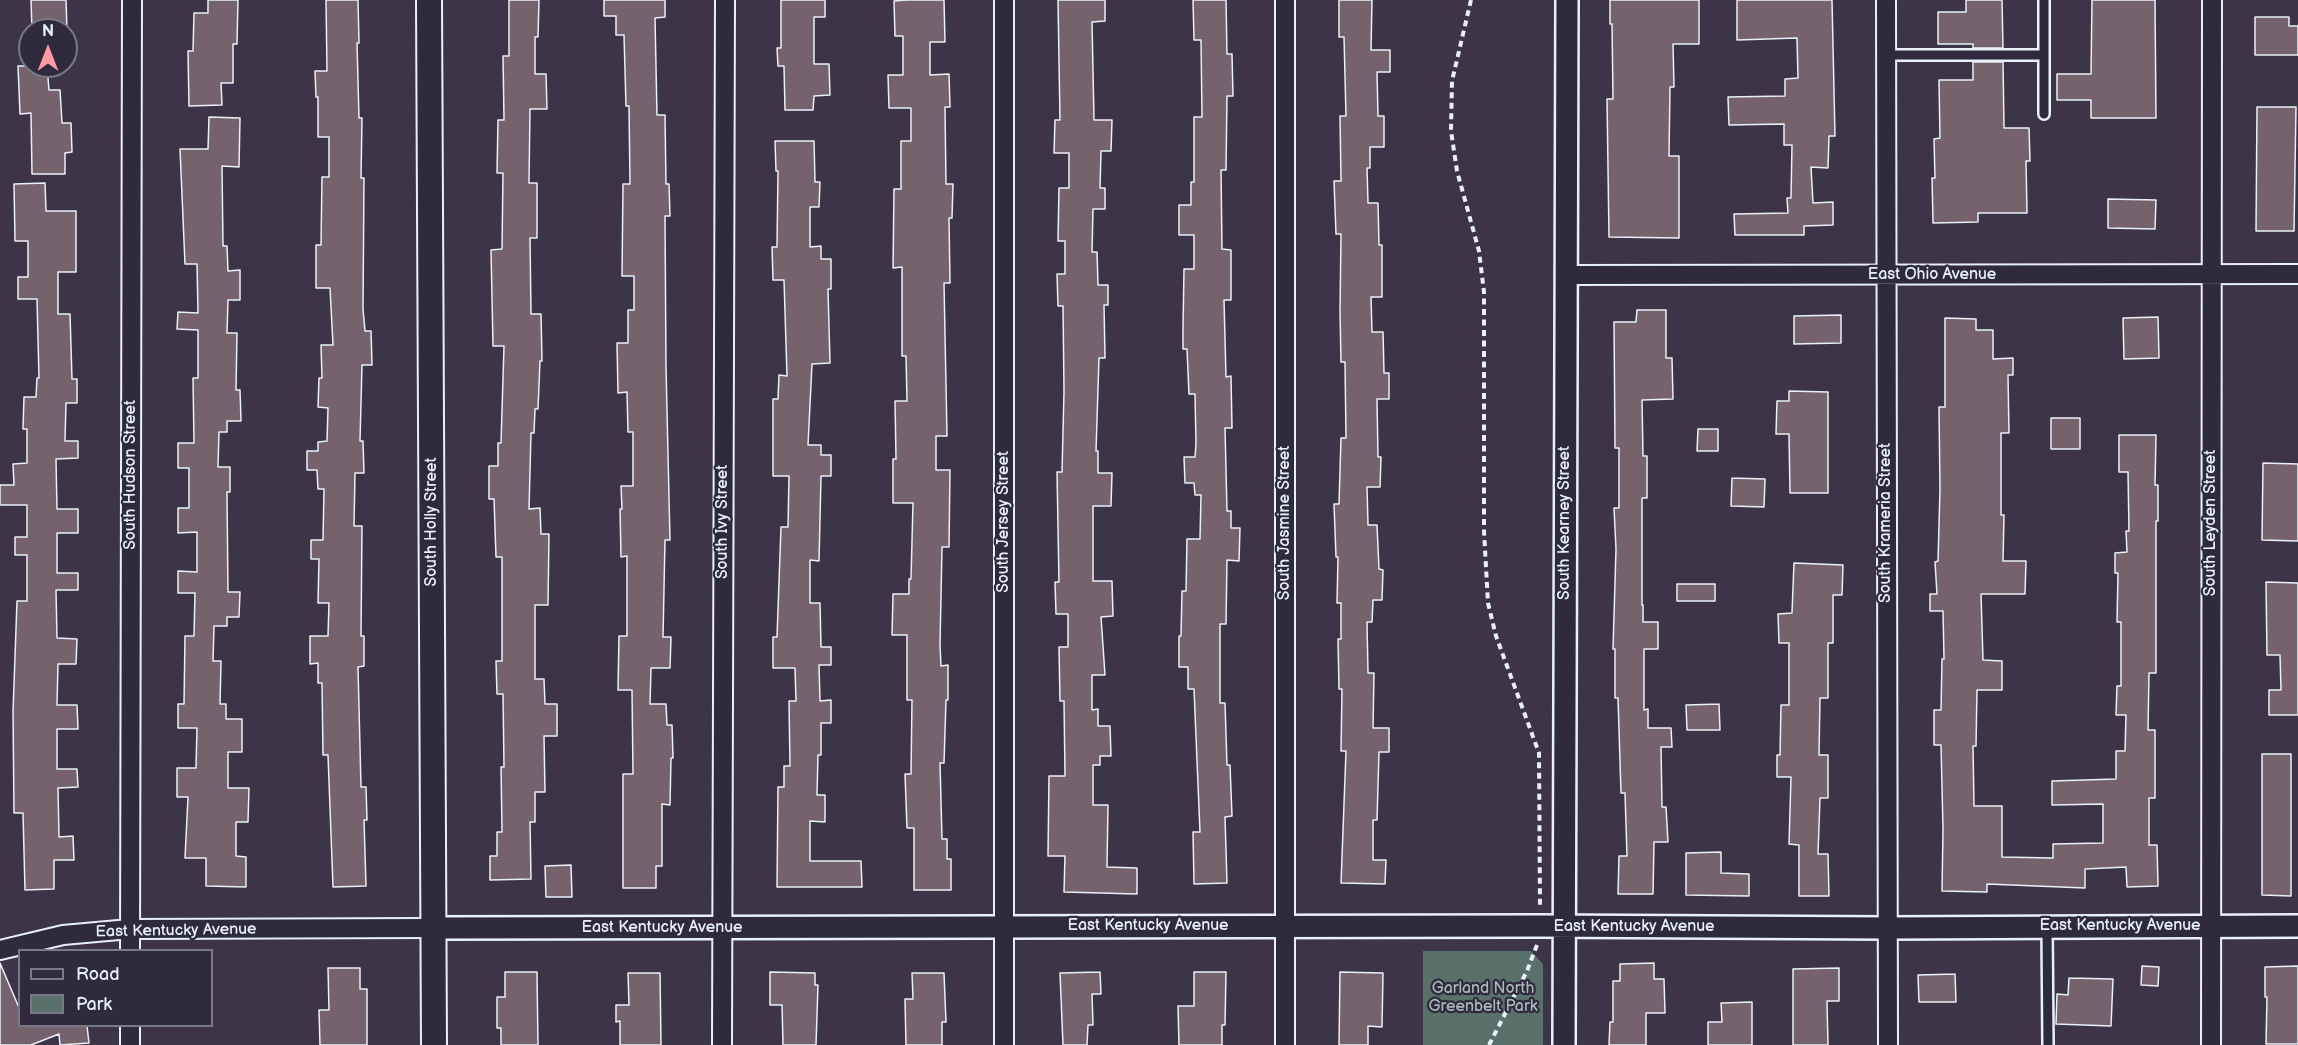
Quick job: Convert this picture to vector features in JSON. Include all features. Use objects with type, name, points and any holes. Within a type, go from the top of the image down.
[{"type":"main road","name":"South Holly Street","points":[[429,0],[434,1045]]},
{"type":"street","name":"South Hudson Street","points":[[130,949],[132,0]]},
{"type":"street","name":"South Ivy Street","points":[[722,1045],[725,0]]},
{"type":"street","name":"South Jersey Street","points":[[1004,0],[1004,1045]]},
{"type":"street","name":"South Jasmine Street","points":[[1285,0],[1285,1045]]},
{"type":"street","name":"South Kearney Street","points":[[1564,1045],[1567,0]]},
{"type":"street","name":"South Krameria Street","points":[[1886,0],[1888,1045]]},
{"type":"street","name":"South Leyden Street","points":[[2211,1045],[2212,0]]},
{"type":"street","name":"East Ohio Avenue","points":[[1566,274],[2298,274]]},
{"type":"street","name":"East Kentucky Avenue","points":[[0,950],[63,935],[130,929],[2298,926]]},
{"type":"street","points":[[130,1027],[130,1045]]},
{"type":"lane","points":[[2044,0],[2044,114]]},
{"type":"lane","points":[[1886,55],[2044,55]]},
{"type":"lane","points":[[2048,926],[2048,1045]]},
{"type":"path","points":[[1471,0],[1452,81],[1451,131],[1457,171],[1479,251],[1484,291],[1484,531],[1488,603],[1496,636],[1539,753],[1539,926],[1534,957],[1489,1045]]},
{"type":"green space","name":"Garland North Greenbelt Park","points":[[1423,951],[1531,951],[1543,964],[1543,1045],[1423,1045]]},
{"type":"building","points":[[31,0],[66,0],[67,18],[32,18]]},
{"type":"building","points":[[208,0],[238,0],[237,44],[233,44],[233,83],[221,83],[222,105],[189,106],[188,51],[193,51],[194,13],[208,13]]},
{"type":"building","points":[[326,0],[358,0],[359,118],[362,118],[361,178],[364,178],[363,309],[365,331],[371,331],[372,365],[362,365],[360,441],[363,441],[364,473],[355,473],[354,526],[362,526],[361,636],[364,636],[364,666],[358,667],[361,787],[366,787],[367,820],[364,820],[366,886],[333,887],[328,755],[323,755],[322,683],[318,683],[318,663],[310,664],[310,636],[328,636],[329,603],[318,603],[319,559],[311,559],[311,540],[323,540],[324,489],[318,489],[317,470],[307,470],[307,451],[318,451],[318,442],[327,441],[328,408],[318,407],[319,378],[322,378],[321,345],[333,345],[330,288],[316,288],[316,245],[321,245],[322,177],[329,177],[329,137],[318,137],[318,97],[316,97],[315,71],[327,71]]},
{"type":"building","points":[[509,0],[539,0],[538,37],[535,37],[535,74],[546,74],[547,109],[530,109],[529,183],[537,183],[537,238],[530,238],[531,314],[541,314],[542,361],[540,361],[538,409],[535,409],[534,433],[531,433],[529,509],[540,508],[541,534],[549,534],[548,605],[535,605],[535,679],[544,679],[545,704],[557,704],[557,736],[544,736],[545,792],[535,792],[535,822],[530,822],[531,879],[490,880],[490,856],[497,856],[497,832],[502,832],[501,767],[504,767],[503,694],[497,694],[496,661],[502,661],[502,557],[496,557],[494,499],[489,499],[489,466],[498,466],[498,443],[501,443],[504,346],[493,346],[491,250],[502,249],[503,173],[497,173],[498,120],[504,120],[503,56],[509,56]]},
{"type":"building","points":[[604,0],[665,0],[665,17],[655,18],[657,115],[665,115],[666,184],[669,184],[670,216],[665,216],[670,540],[665,540],[663,637],[671,637],[670,668],[651,668],[650,704],[666,704],[667,725],[672,725],[673,758],[671,758],[670,805],[662,804],[662,866],[656,866],[656,888],[623,888],[623,774],[633,774],[632,690],[618,690],[619,636],[627,636],[627,556],[621,557],[620,509],[622,509],[621,486],[633,486],[633,432],[628,432],[627,392],[618,393],[617,343],[628,343],[628,310],[634,310],[634,276],[622,276],[623,184],[630,184],[629,106],[626,106],[624,35],[616,35],[616,16],[604,16]]},
{"type":"building","points":[[781,0],[825,0],[825,17],[814,17],[814,64],[829,64],[830,95],[814,96],[813,110],[785,110],[784,66],[778,66],[777,48],[781,48]]},
{"type":"building","points":[[944,0],[945,42],[930,42],[930,75],[949,74],[950,107],[945,107],[946,184],[953,184],[952,218],[949,218],[950,283],[944,283],[947,436],[936,436],[936,470],[950,470],[949,547],[942,547],[940,645],[941,666],[948,665],[948,700],[946,700],[944,763],[940,763],[942,839],[947,839],[947,859],[951,859],[951,890],[914,890],[914,828],[907,828],[905,774],[911,774],[912,700],[907,700],[907,635],[892,635],[893,594],[909,594],[913,503],[893,503],[893,459],[896,459],[895,401],[907,401],[906,356],[902,356],[902,267],[893,268],[894,189],[901,189],[901,141],[911,141],[911,108],[889,108],[888,75],[903,75],[903,36],[895,36],[894,1]]},
{"type":"building","points":[[1058,0],[1105,0],[1105,21],[1092,22],[1094,120],[1112,120],[1111,151],[1101,151],[1100,188],[1105,188],[1105,209],[1093,209],[1092,252],[1097,252],[1098,285],[1108,285],[1108,305],[1104,305],[1105,358],[1099,358],[1096,451],[1098,451],[1098,473],[1112,473],[1111,506],[1093,506],[1093,581],[1112,581],[1113,616],[1101,617],[1105,675],[1092,675],[1092,710],[1098,709],[1098,726],[1110,726],[1111,756],[1100,756],[1100,765],[1093,765],[1093,805],[1108,805],[1107,867],[1137,868],[1137,894],[1064,892],[1065,856],[1048,856],[1049,776],[1065,776],[1064,701],[1060,701],[1059,647],[1068,647],[1068,614],[1056,614],[1055,582],[1059,582],[1057,472],[1062,472],[1064,391],[1063,306],[1058,306],[1057,274],[1065,274],[1065,241],[1058,241],[1059,188],[1069,188],[1069,153],[1054,153],[1055,120],[1060,120]]},
{"type":"building","points":[[1193,0],[1226,0],[1227,54],[1232,54],[1233,96],[1227,96],[1226,170],[1221,170],[1222,249],[1231,250],[1231,300],[1224,300],[1226,377],[1231,376],[1232,428],[1225,428],[1227,511],[1231,511],[1231,528],[1240,528],[1239,561],[1227,560],[1226,624],[1220,624],[1220,703],[1225,703],[1227,765],[1230,765],[1232,816],[1225,817],[1227,883],[1194,884],[1193,832],[1200,832],[1194,689],[1188,689],[1188,667],[1179,667],[1182,591],[1186,591],[1187,539],[1200,539],[1201,495],[1195,495],[1194,483],[1185,483],[1184,457],[1195,457],[1196,444],[1195,394],[1189,394],[1187,349],[1183,349],[1184,269],[1194,269],[1194,235],[1179,235],[1179,205],[1191,205],[1191,182],[1194,182],[1194,117],[1202,117],[1201,40],[1194,40]]},
{"type":"building","points":[[1339,0],[1372,0],[1371,50],[1390,50],[1390,72],[1377,72],[1378,116],[1384,116],[1384,147],[1370,147],[1370,168],[1367,168],[1368,203],[1378,203],[1379,245],[1382,245],[1382,297],[1371,297],[1372,332],[1383,332],[1384,373],[1389,373],[1389,399],[1377,399],[1378,457],[1381,457],[1380,487],[1367,487],[1368,525],[1377,525],[1379,569],[1383,570],[1382,600],[1373,600],[1372,622],[1367,622],[1368,673],[1374,673],[1373,728],[1389,728],[1389,752],[1379,752],[1377,820],[1373,820],[1373,860],[1386,860],[1385,884],[1341,883],[1346,751],[1341,751],[1342,689],[1339,689],[1338,639],[1341,639],[1341,603],[1337,603],[1338,557],[1336,557],[1334,504],[1339,504],[1341,438],[1346,438],[1345,362],[1341,362],[1341,234],[1336,234],[1334,181],[1341,181],[1340,116],[1346,116],[1344,37],[1339,37]]},
{"type":"building","points":[[1610,0],[1699,0],[1699,44],[1673,44],[1674,87],[1670,87],[1669,156],[1679,156],[1679,238],[1609,237],[1607,99],[1613,99]]},
{"type":"building","points":[[1737,0],[1832,0],[1835,136],[1829,136],[1828,168],[1811,167],[1813,203],[1833,202],[1833,225],[1804,226],[1804,235],[1735,235],[1734,214],[1788,213],[1787,198],[1791,198],[1792,145],[1784,145],[1784,124],[1729,125],[1728,97],[1785,96],[1785,79],[1798,78],[1797,38],[1737,40]]},
{"type":"building","points":[[1966,0],[2002,0],[2003,48],[1973,48],[1973,44],[1938,44],[1938,12],[1966,12]]},
{"type":"building","points":[[2092,0],[2155,0],[2156,118],[2091,118],[2091,100],[2057,100],[2057,74],[2091,74]]},
{"type":"building","points":[[2255,17],[2289,17],[2289,26],[2298,26],[2298,55],[2255,55]]},
{"type":"building","points":[[1973,62],[2003,62],[2004,128],[2029,128],[2030,161],[2026,161],[2027,213],[1978,213],[1978,222],[1933,223],[1934,139],[1940,138],[1939,80],[1973,80]]},
{"type":"building","points":[[18,78],[48,78],[49,90],[60,90],[62,123],[71,123],[72,152],[65,153],[65,174],[32,174],[31,113],[20,114]]},
{"type":"building","points":[[2257,107],[2296,107],[2294,231],[2256,231]]},
{"type":"building","points":[[209,117],[240,118],[239,167],[222,166],[223,246],[227,246],[228,271],[240,270],[240,300],[228,300],[227,333],[237,333],[236,390],[240,390],[241,421],[227,421],[227,432],[219,432],[218,467],[230,467],[230,492],[227,492],[228,592],[240,592],[239,617],[227,617],[227,626],[214,626],[213,661],[221,661],[220,704],[226,704],[226,719],[242,719],[242,752],[228,752],[228,788],[249,788],[248,822],[236,822],[236,856],[246,857],[246,887],[206,886],[206,858],[185,858],[188,797],[177,797],[177,768],[196,768],[197,728],[178,728],[178,704],[184,704],[185,636],[194,636],[195,593],[178,593],[178,571],[197,572],[197,532],[178,533],[178,508],[189,508],[189,468],[178,468],[178,443],[194,443],[193,378],[198,378],[198,330],[177,329],[178,312],[198,313],[197,264],[185,264],[180,149],[208,149]]},
{"type":"building","points":[[775,141],[814,141],[815,182],[820,182],[819,207],[810,207],[810,247],[821,246],[821,259],[831,259],[831,289],[828,289],[830,363],[812,364],[808,445],[821,445],[821,455],[831,455],[831,476],[821,476],[819,561],[810,560],[810,603],[820,603],[821,647],[831,647],[831,665],[819,665],[820,701],[831,700],[831,723],[821,723],[817,795],[825,795],[825,822],[810,821],[810,861],[861,861],[862,887],[777,887],[778,787],[784,787],[784,766],[790,766],[789,701],[796,701],[795,668],[773,668],[773,637],[777,637],[781,527],[788,527],[789,476],[773,476],[773,399],[778,399],[779,375],[787,376],[784,280],[773,280],[772,247],[777,247],[778,171],[776,171]]},
{"type":"building","points":[[45,183],[46,211],[76,211],[76,272],[58,272],[58,314],[70,314],[72,379],[77,379],[77,403],[66,403],[65,441],[78,441],[78,458],[56,459],[57,509],[78,509],[78,533],[57,533],[57,573],[78,573],[78,590],[56,590],[57,638],[77,639],[76,664],[58,664],[57,705],[77,705],[78,729],[57,729],[57,769],[77,769],[78,787],[58,788],[59,837],[73,836],[74,860],[54,860],[54,889],[25,890],[23,813],[14,813],[13,712],[17,601],[27,601],[27,555],[15,555],[15,537],[27,537],[27,505],[0,505],[0,485],[14,485],[13,464],[27,463],[27,429],[23,429],[24,397],[36,397],[37,378],[39,378],[37,299],[18,299],[18,277],[28,277],[28,241],[15,241],[14,184]]},
{"type":"building","points":[[2108,199],[2156,200],[2155,229],[2108,228]]},
{"type":"building","points":[[1637,310],[1666,310],[1666,358],[1672,358],[1673,399],[1642,400],[1643,456],[1647,456],[1647,498],[1642,498],[1642,605],[1643,622],[1658,622],[1658,649],[1644,649],[1644,710],[1648,709],[1648,728],[1671,728],[1672,747],[1661,747],[1662,807],[1666,807],[1668,842],[1654,842],[1653,894],[1618,894],[1619,856],[1627,856],[1625,793],[1621,793],[1618,698],[1615,698],[1615,649],[1613,649],[1616,549],[1614,508],[1619,508],[1619,448],[1615,448],[1614,322],[1636,322]]},
{"type":"building","points":[[1841,315],[1841,343],[1794,344],[1794,316]]},
{"type":"building","points":[[2158,317],[2159,358],[2124,359],[2123,318]]},
{"type":"building","points":[[1945,318],[1976,319],[1976,330],[1993,330],[1993,359],[2013,358],[2013,375],[2008,375],[2009,433],[2001,433],[2003,561],[2026,561],[2025,594],[1981,594],[1983,660],[2002,661],[2002,690],[1977,690],[1976,746],[1973,746],[1974,806],[2002,806],[2002,857],[2053,858],[2053,844],[2103,843],[2103,804],[2052,805],[2052,781],[2116,779],[2116,751],[2125,751],[2126,715],[2116,715],[2117,686],[2121,686],[2121,622],[2117,622],[2118,573],[2115,573],[2115,553],[2127,552],[2126,531],[2129,531],[2128,472],[2119,472],[2119,435],[2156,435],[2155,485],[2158,485],[2158,521],[2156,521],[2156,673],[2149,673],[2148,730],[2155,730],[2155,798],[2149,798],[2149,845],[2157,845],[2158,886],[2127,887],[2126,867],[2085,869],[2085,888],[1987,884],[1987,892],[1942,891],[1941,745],[1934,745],[1934,710],[1941,710],[1942,659],[1944,659],[1943,611],[1930,611],[1930,594],[1937,594],[1935,562],[1938,561],[1940,489],[1939,407],[1945,407]]},
{"type":"building","points":[[1789,391],[1828,392],[1828,493],[1790,493],[1789,434],[1776,434],[1777,401],[1789,401]]},
{"type":"building","points":[[2051,418],[2080,418],[2080,449],[2051,449]]},
{"type":"building","points":[[1698,429],[1718,429],[1718,451],[1697,451]]},
{"type":"building","points":[[2263,463],[2298,464],[2298,541],[2262,540]]},
{"type":"building","points":[[1732,478],[1765,479],[1764,507],[1731,506]]},
{"type":"building","points":[[1794,563],[1843,565],[1842,595],[1833,595],[1833,643],[1828,643],[1828,698],[1820,698],[1819,755],[1828,755],[1828,798],[1820,798],[1818,854],[1828,854],[1829,896],[1799,896],[1799,845],[1789,844],[1791,777],[1777,777],[1781,705],[1789,705],[1789,643],[1779,643],[1778,614],[1792,613]]},
{"type":"building","points":[[2266,582],[2298,583],[2298,715],[2269,715],[2269,690],[2281,690],[2280,655],[2267,655]]},
{"type":"building","points":[[1677,584],[1715,584],[1715,601],[1677,601]]},
{"type":"building","points":[[1719,704],[1720,730],[1687,730],[1686,705]]},
{"type":"building","points":[[2262,754],[2291,754],[2291,896],[2262,895]]},
{"type":"building","points":[[1721,852],[1721,873],[1749,874],[1749,896],[1686,895],[1686,853]]},
{"type":"building","points":[[571,865],[572,897],[546,897],[545,866]]},
{"type":"building","points":[[0,963],[18,1005],[18,1027],[87,1027],[89,1043],[60,1045],[59,1034],[31,1045],[0,1045]]},
{"type":"building","points":[[1654,963],[1654,979],[1664,979],[1665,1013],[1646,1013],[1646,1045],[1609,1045],[1610,1022],[1613,1022],[1613,981],[1620,981],[1620,964]]},
{"type":"building","points":[[2142,966],[2159,967],[2158,986],[2141,985]]},
{"type":"building","points":[[2298,966],[2298,1044],[2266,1044],[2265,967]]},
{"type":"building","points":[[328,968],[360,968],[360,989],[367,989],[367,1045],[320,1045],[319,1010],[329,1010]]},
{"type":"building","points":[[1839,968],[1839,1001],[1827,1001],[1828,1045],[1793,1045],[1793,969]]},
{"type":"building","points":[[505,972],[537,972],[538,1045],[501,1045],[501,1028],[497,1028],[497,997],[505,997]]},
{"type":"building","points":[[770,972],[815,973],[815,985],[818,985],[816,1045],[783,1045],[782,1005],[770,1005]]},
{"type":"building","points":[[1100,972],[1101,994],[1092,994],[1093,1025],[1088,1025],[1087,1045],[1063,1045],[1060,973]]},
{"type":"building","points":[[1194,972],[1226,972],[1225,1025],[1222,1025],[1222,1045],[1179,1045],[1178,1006],[1194,1006]]},
{"type":"building","points":[[1340,972],[1383,973],[1382,1027],[1368,1026],[1368,1045],[1339,1045]]},
{"type":"building","points":[[628,973],[660,973],[661,1045],[620,1045],[620,1021],[616,1022],[616,1005],[629,1005]]},
{"type":"building","points":[[912,973],[944,973],[946,1022],[942,1022],[942,1045],[906,1045],[905,999],[913,999]]},
{"type":"building","points":[[1955,974],[1956,1002],[1919,1002],[1918,975]]},
{"type":"building","points":[[2069,978],[2113,979],[2111,1026],[2056,1024],[2057,994],[2068,995]]},
{"type":"building","points":[[1752,1002],[1752,1045],[1708,1045],[1708,1022],[1722,1022],[1721,1003]]}]
